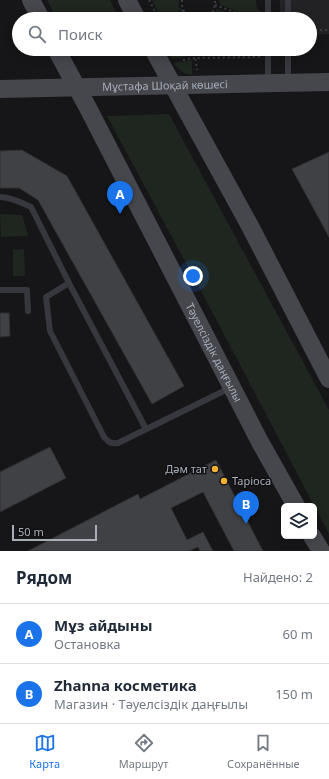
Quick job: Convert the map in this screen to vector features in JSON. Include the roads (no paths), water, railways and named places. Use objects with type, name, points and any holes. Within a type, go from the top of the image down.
[{"type":"street","points":[[31,0],[37,12]]},
{"type":"street","points":[[127,0],[133,12]]},
{"type":"street","name":"Тәуелсіздік даңғылы","points":[[60,56],[260,442],[294,503]]},
{"type":"street","points":[[157,56],[251,228],[329,379]]},
{"type":"street","name":"Мұстафа Шоқай көшесі","points":[[0,89],[329,82]]},
{"type":"street","points":[[314,539],[321,551]]},
{"type":"lane","points":[[268,0],[268,12]]},
{"type":"lane","points":[[288,0],[288,12]]},
{"type":"lane","points":[[268,56],[268,83]]},
{"type":"lane","points":[[288,56],[288,83]]},
{"type":"lane","points":[[0,197],[22,203],[31,208],[146,429]]},
{"type":"lane","points":[[69,283],[46,297],[50,331],[104,437],[108,442],[118,443],[232,387]]},
{"type":"lane","points":[[0,290],[28,290],[28,311]]},
{"type":"place","name":"Мұз айдыны","points":[[120,214]]},
{"type":"place","name":"Дәм тат","points":[[215,469]]},
{"type":"place","name":"Tapioca","points":[[224,481]]},
{"type":"place","name":"Zhanna косметика","points":[[246,524]]}]
